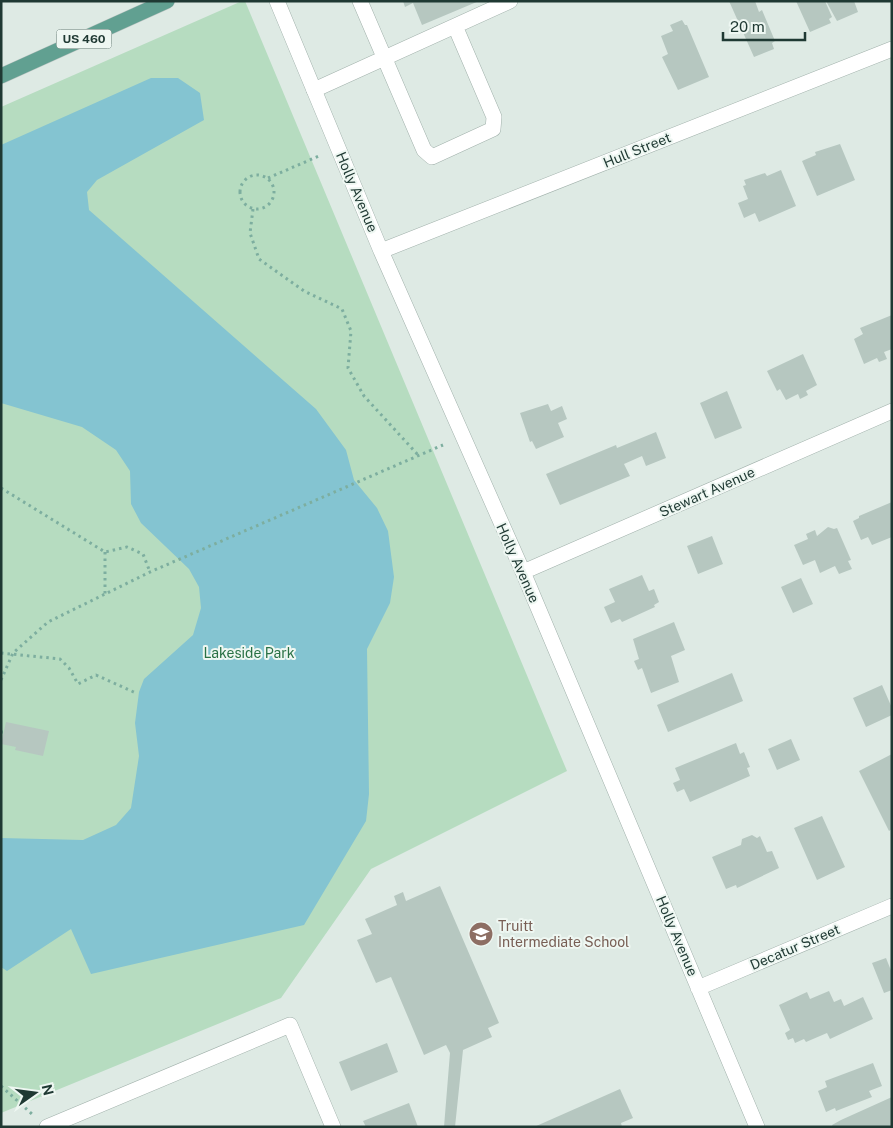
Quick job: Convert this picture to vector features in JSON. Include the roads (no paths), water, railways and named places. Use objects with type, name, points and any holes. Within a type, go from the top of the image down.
[{"type":"main road","name":"US 460","points":[[1,76],[167,1]]},
{"type":"street","name":"Holly Avenue","points":[[277,1],[462,437],[523,572],[756,1127]]},
{"type":"street","points":[[360,1],[424,150],[432,157],[493,128],[494,117],[455,26]]},
{"type":"street","points":[[314,90],[510,1]]},
{"type":"street","name":"Hull Street","points":[[382,251],[892,49]]},
{"type":"street","name":"Stewart Avenue","points":[[523,572],[892,411]]},
{"type":"street","name":"Decatur Street","points":[[698,988],[892,906]]},
{"type":"street","points":[[47,1127],[290,1025],[334,1127]]},
{"type":"water","points":[[151,78],[178,78],[200,93],[204,120],[97,180],[87,192],[89,210],[316,409],[346,450],[354,480],[377,508],[388,531],[394,577],[390,603],[367,649],[369,794],[366,821],[304,925],[91,974],[71,929],[7,971],[1,967],[1,838],[83,840],[116,825],[131,808],[139,756],[135,723],[139,692],[144,679],[193,635],[201,608],[199,587],[189,569],[141,523],[131,504],[130,471],[116,450],[82,427],[1,403],[1,145]]},
{"type":"place","name":"Truitt Intermediate School","points":[[481,934]]},
{"type":"park label","name":"Lakeside Park","points":[[249,653]]}]
